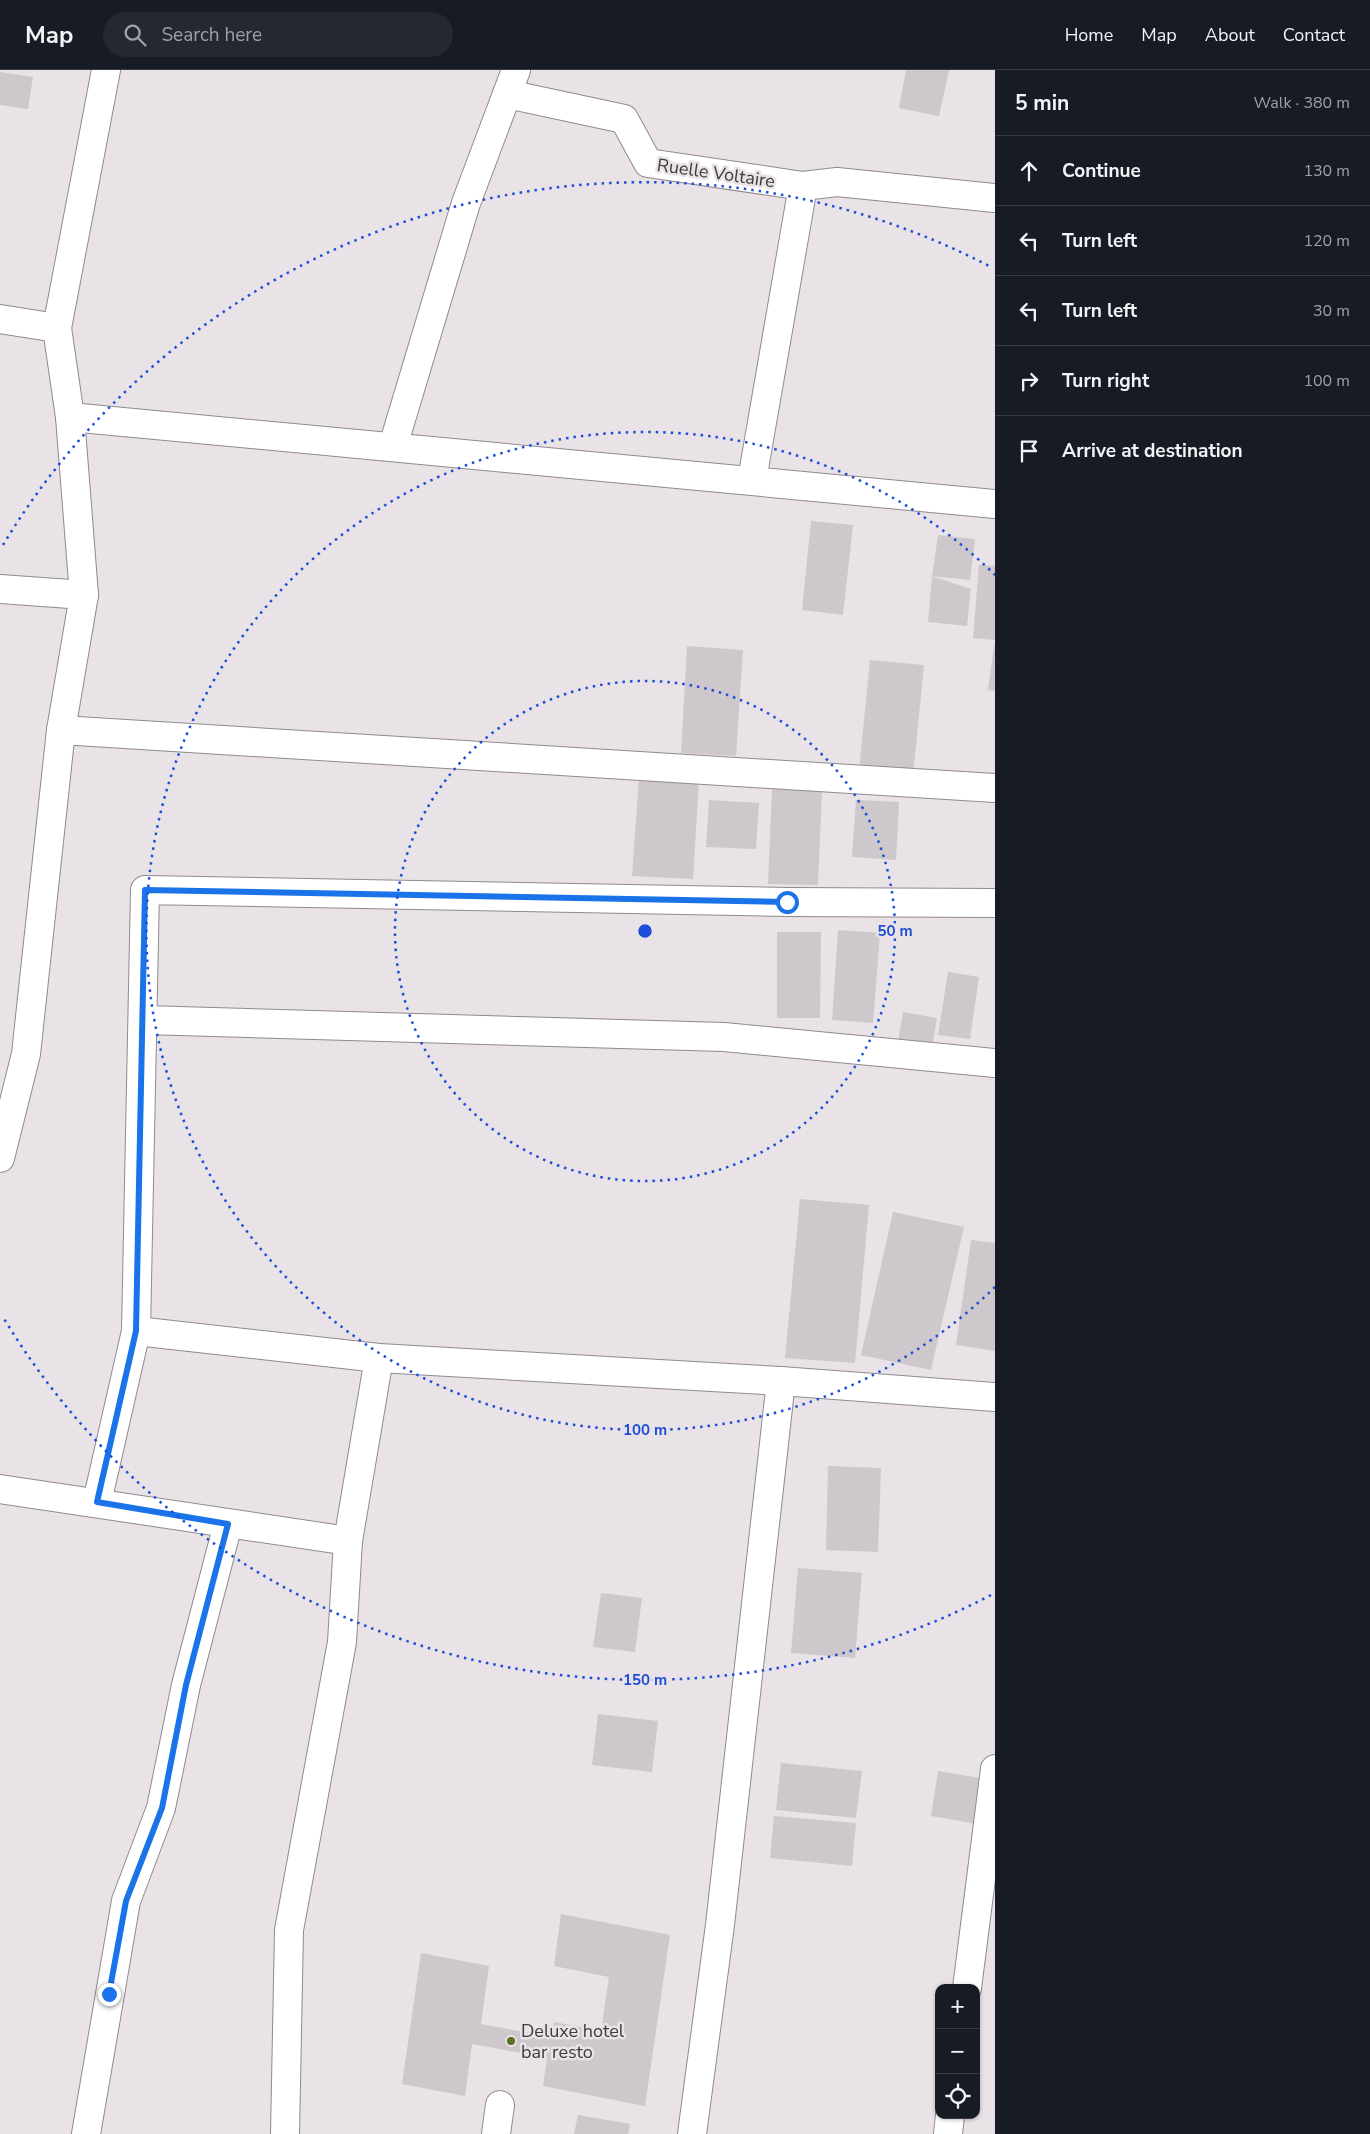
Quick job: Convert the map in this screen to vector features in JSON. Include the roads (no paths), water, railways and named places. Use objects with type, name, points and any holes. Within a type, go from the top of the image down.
[{"type":"street","points":[[0,1158],[26,1054],[61,730],[84,595],[70,417],[57,328],[106,70]]},
{"type":"street","points":[[393,446],[466,203],[512,82]]},
{"type":"street","name":"Ruelle Voltaire","points":[[512,82],[624,119],[648,163],[803,186]]},
{"type":"street","points":[[752,480],[803,186],[837,182],[995,198]]},
{"type":"street","points":[[0,319],[57,328]]},
{"type":"street","points":[[70,417],[995,504]]},
{"type":"street","points":[[0,589],[84,595]]},
{"type":"street","points":[[61,730],[995,788]]},
{"type":"street","points":[[97,1502],[136,1331],[144,1020],[145,890],[777,902],[995,903]]},
{"type":"street","points":[[144,1020],[724,1037],[995,1063]]},
{"type":"street","points":[[136,1331],[378,1358],[781,1381],[995,1397]]},
{"type":"street","points":[[285,2134],[289,1930],[342,1642],[348,1541],[378,1358]]},
{"type":"street","points":[[692,2134],[720,1925],[781,1381]]},
{"type":"street","points":[[0,1489],[348,1541]]},
{"type":"street","points":[[86,2134],[126,1901],[162,1808],[186,1685],[228,1524]]},
{"type":"street","points":[[968,1984],[995,1769]]},
{"type":"street","points":[[496,2134],[500,2105]]},
{"type":"street","points":[[948,2134],[950,2119]]},
{"type":"place","name":"Deluxe hotel bar resto","points":[[511,2041]]}]
